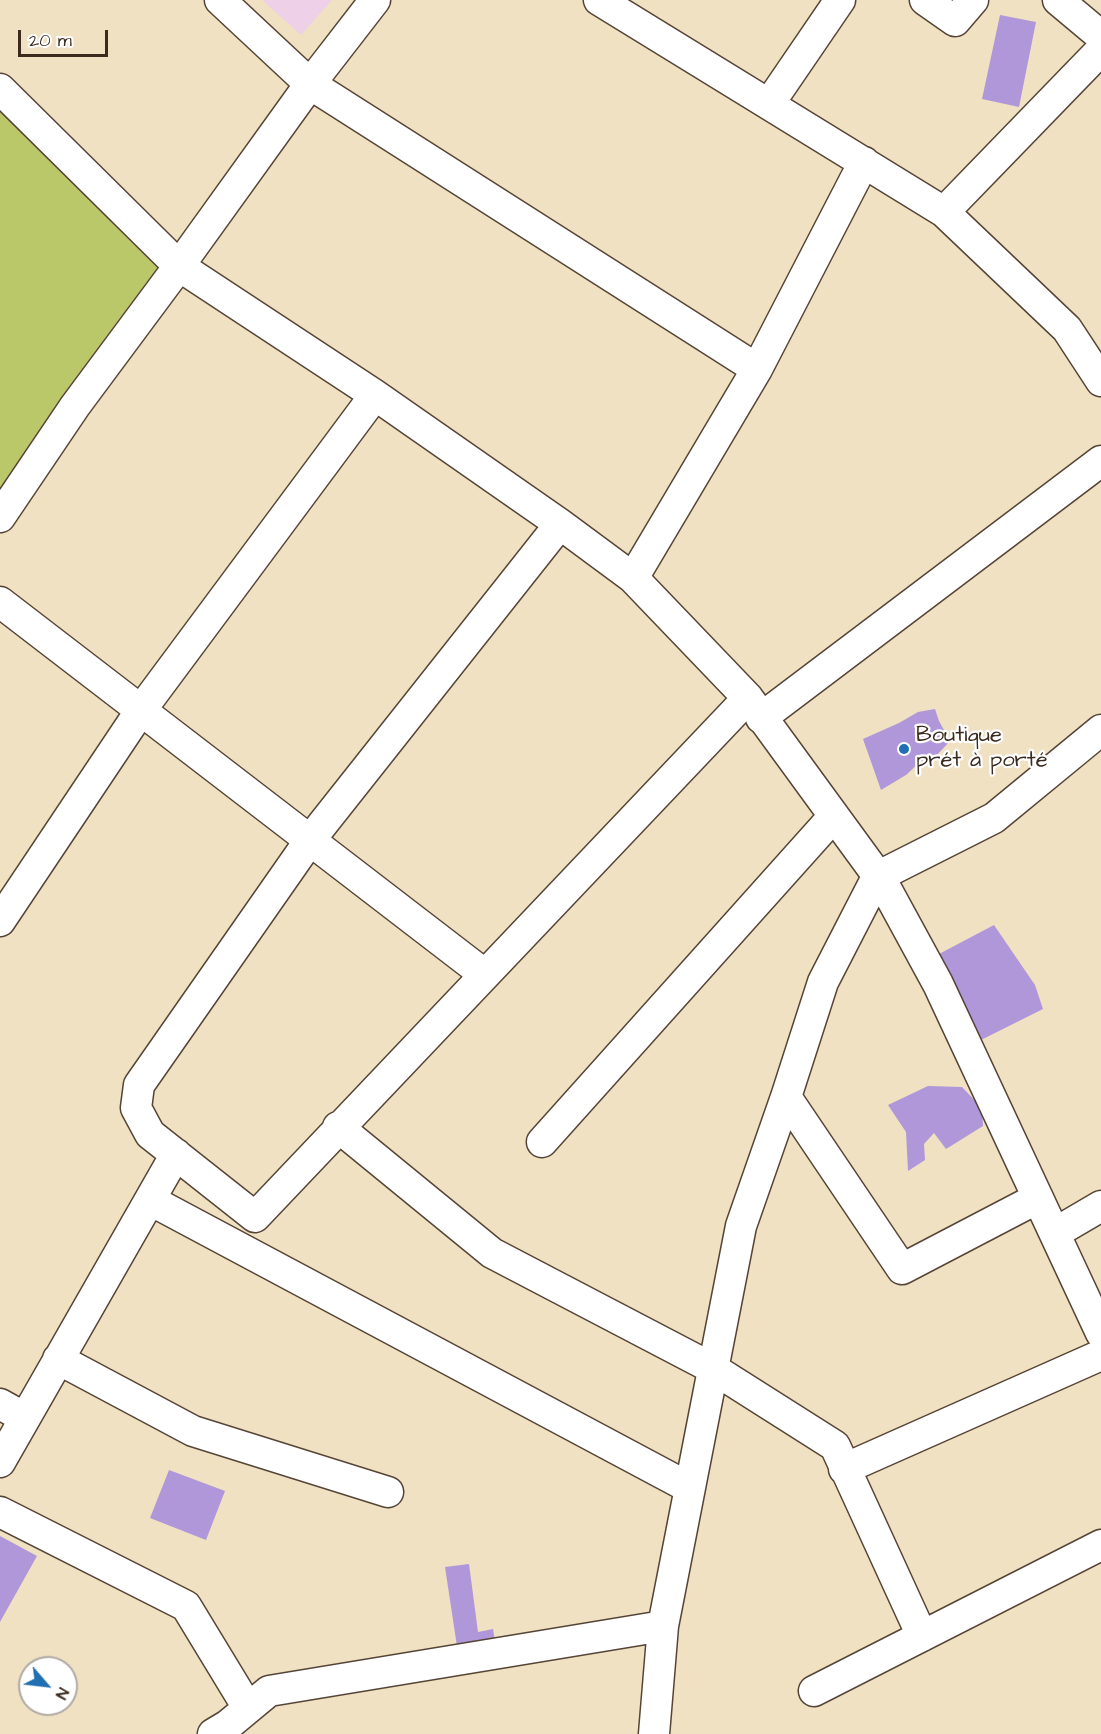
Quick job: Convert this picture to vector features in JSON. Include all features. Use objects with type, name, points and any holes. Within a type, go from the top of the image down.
[{"type":"street","points":[[220,0],[310,84],[757,369]]},
{"type":"street","points":[[0,517],[75,406],[310,84],[375,0]]},
{"type":"street","points":[[599,0],[945,212],[1067,329],[1101,381]]},
{"type":"street","points":[[769,104],[840,0]]},
{"type":"street","points":[[925,0],[955,21],[973,0]]},
{"type":"street","points":[[1058,0],[1101,36]]},
{"type":"street","points":[[945,212],[1101,50]]},
{"type":"street","points":[[0,89],[179,266],[375,395],[560,524],[633,579],[754,708],[883,883],[938,984],[1101,1333]]},
{"type":"street","points":[[633,579],[757,369],[864,162]]},
{"type":"street","points":[[0,921],[141,710],[375,395]]},
{"type":"street","points":[[560,524],[310,840],[139,1085],[136,1108],[150,1134],[255,1217],[484,974],[754,708],[1101,461]]},
{"type":"street","points":[[0,602],[484,974]]},
{"type":"street","points":[[654,1734],[663,1626],[688,1487],[741,1226],[823,982],[877,877],[994,818],[1101,730]]},
{"type":"street","points":[[542,1142],[834,816]]},
{"type":"street","points":[[786,1097],[902,1269],[1038,1198]]},
{"type":"street","points":[[338,1127],[492,1253],[712,1368],[835,1446],[922,1636]]},
{"type":"street","points":[[0,1462],[13,1411],[58,1359],[176,1154]]},
{"type":"street","points":[[150,1200],[688,1487]]},
{"type":"street","points":[[1054,1233],[1101,1206]]},
{"type":"street","points":[[844,1469],[1101,1355]]},
{"type":"street","points":[[58,1359],[193,1431],[388,1492]]},
{"type":"street","points":[[0,1512],[186,1606],[248,1708]]},
{"type":"street","points":[[814,1691],[1101,1545]]},
{"type":"street","points":[[213,1734],[269,1691],[663,1626]]},
{"type":"shaded area","points":[[262,0],[332,0],[301,35]]},
{"type":"green space","points":[[0,105],[172,265],[0,493]]},
{"type":"building","points":[[1000,15],[1036,22],[1019,107],[982,99]]},
{"type":"building","name":"Boutique prét à porté","points":[[935,709],[950,741],[936,756],[920,762],[906,775],[881,790],[863,739],[918,712]]},
{"type":"building","points":[[994,925],[1035,985],[1043,1009],[979,1041],[939,954]]},
{"type":"building","points":[[928,1086],[962,1087],[982,1108],[983,1126],[946,1149],[934,1133],[924,1144],[925,1160],[908,1171],[906,1132],[888,1105]]},
{"type":"building","points":[[169,1470],[225,1491],[206,1540],[150,1518]]},
{"type":"building","points":[[0,1536],[37,1556],[0,1622]]},
{"type":"building","points":[[469,1564],[478,1632],[493,1629],[496,1647],[458,1653],[445,1567]]},
{"type":"place","name":"Boutique prét à porté","points":[[904,749]]}]
